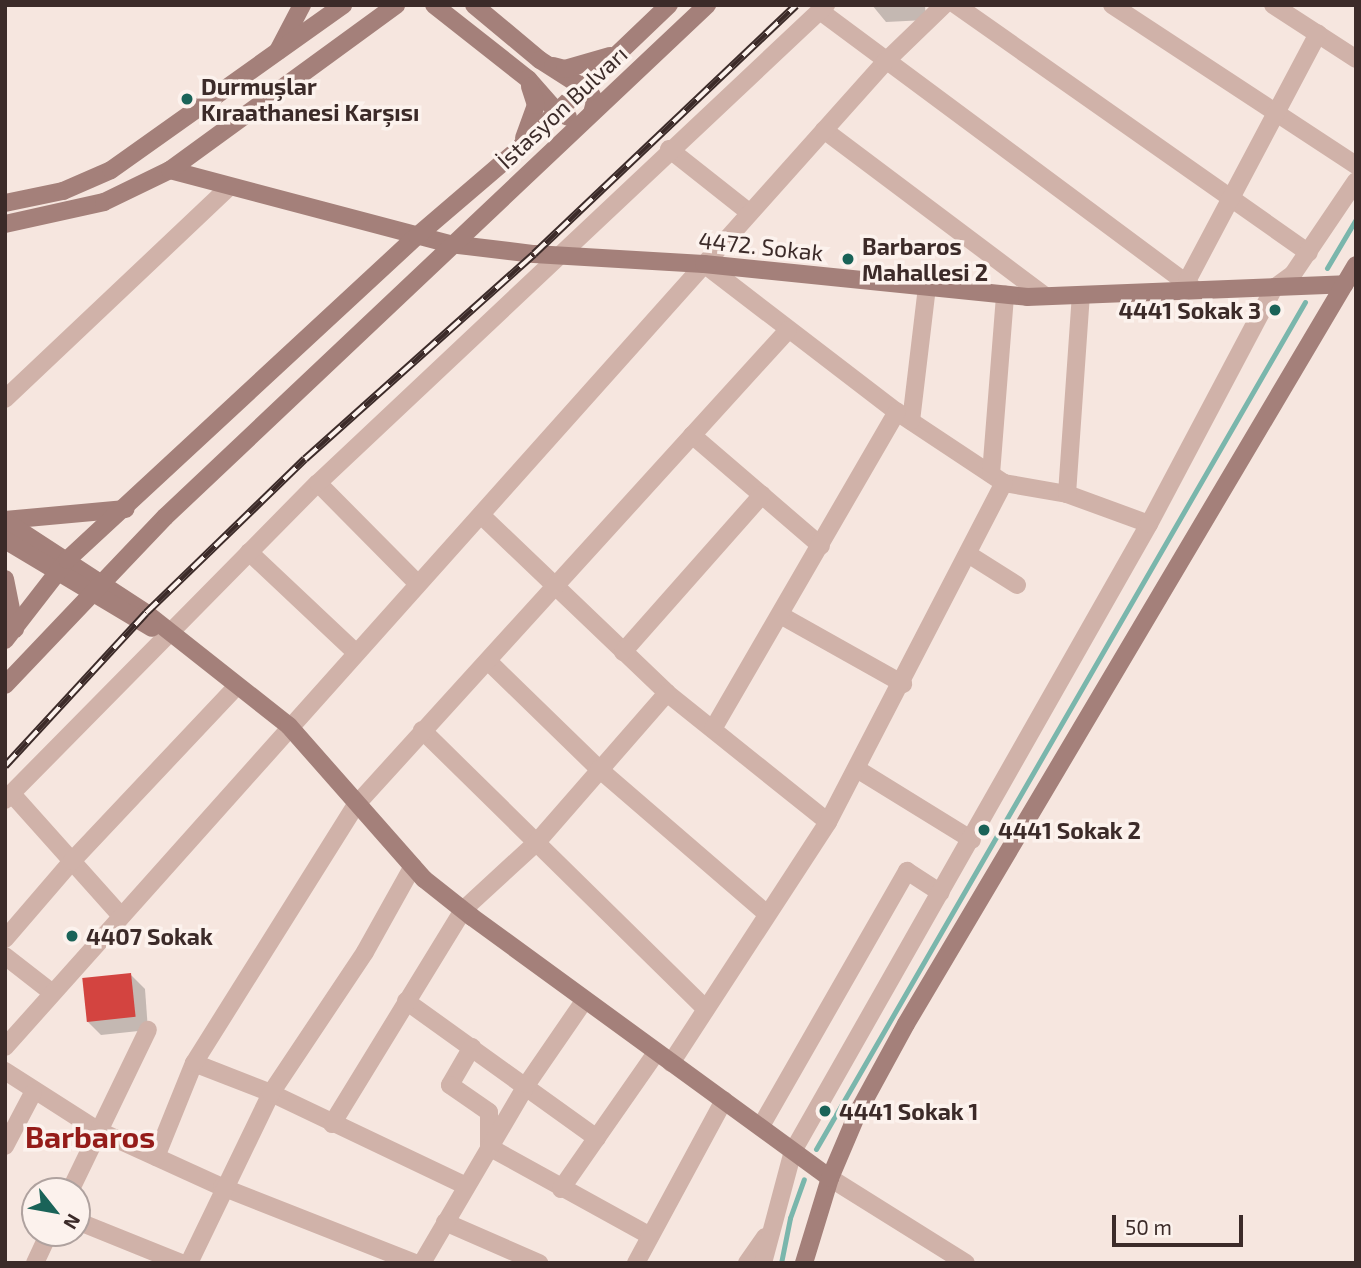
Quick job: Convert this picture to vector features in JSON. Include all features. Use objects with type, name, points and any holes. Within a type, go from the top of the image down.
[{"type":"street","points":[[275,57],[302,5]]},
{"type":"street","points":[[5,203],[63,191],[111,170],[275,57],[343,5]]},
{"type":"street","points":[[5,224],[104,202],[170,170],[396,5]]},
{"type":"street","points":[[434,5],[528,79],[557,112],[574,119],[592,113],[595,102],[582,85],[540,60],[474,5]]},
{"type":"street","name":"İstasyon Bulvarı","points":[[10,634],[62,566],[417,236],[515,152],[582,85],[669,5]]},
{"type":"street","name":"İstasyon Bulvarı","points":[[5,685],[97,588],[450,244],[707,5]]},
{"type":"street","points":[[7,1042],[885,62],[944,5]]},
{"type":"street","points":[[956,5],[1309,253]]},
{"type":"street","points":[[1112,5],[1356,165]]},
{"type":"street","points":[[1273,5],[1356,59]]},
{"type":"street","points":[[121,916],[72,861],[8,797],[318,482],[556,255],[823,8],[885,62],[1192,285],[1274,112],[1318,34]]},
{"type":"street","points":[[540,60],[565,69],[619,53]]},
{"type":"street","points":[[515,152],[529,131],[537,105],[528,79]]},
{"type":"street","points":[[824,130],[1045,296]]},
{"type":"street","points":[[669,149],[750,213]]},
{"type":"street","name":"4472. Sokak","points":[[170,170],[228,188],[450,244],[556,255],[704,264],[1005,295],[1081,295],[1192,285],[1273,288],[1350,284]]},
{"type":"street","points":[[763,1263],[769,1231],[793,1151],[972,840],[1149,524],[1273,288],[1293,274],[1356,181]]},
{"type":"street","points":[[5,399],[228,188]]},
{"type":"street","points":[[704,264],[904,417],[998,479],[1067,494],[1149,524]]},
{"type":"street","points":[[804,1263],[830,1178],[858,1112],[938,967],[1350,284],[1356,265]]},
{"type":"street","points":[[713,729],[782,616],[821,545],[904,417],[927,287]]},
{"type":"street","points":[[562,1189],[597,1138],[706,1009],[828,822],[903,684],[968,554],[998,479],[1005,295]]},
{"type":"street","points":[[1067,494],[1081,295]]},
{"type":"street","points":[[156,1157],[194,1063],[356,804],[422,730],[490,663],[788,330]]},
{"type":"street","points":[[692,435],[821,545]]},
{"type":"street","points":[[318,482],[418,584]]},
{"type":"street","points":[[623,652],[762,495]]},
{"type":"street","points":[[5,520],[126,509]]},
{"type":"street","points":[[481,515],[555,589],[667,693],[828,822]]},
{"type":"street","points":[[5,520],[62,566],[168,635],[289,726],[413,866],[463,910],[584,1001],[830,1178],[966,1263]]},
{"type":"street","points":[[5,540],[62,566]]},
{"type":"street","points":[[249,552],[356,653]]},
{"type":"street","points":[[968,554],[1017,585]]},
{"type":"street","points":[[5,579],[10,634]]},
{"type":"street","points":[[782,616],[903,684]]},
{"type":"street","points":[[490,663],[599,769],[767,914]]},
{"type":"street","points":[[5,939],[72,861],[236,687]]},
{"type":"street","points":[[332,1124],[463,910],[537,842],[667,693]]},
{"type":"street","points":[[422,730],[706,1009]]},
{"type":"street","points":[[857,769],[972,840]]},
{"type":"street","points":[[189,1263],[222,1187],[271,1093],[365,952],[413,866]]},
{"type":"street","points":[[761,1126],[906,871],[941,893]]},
{"type":"street","points":[[5,956],[51,992]]},
{"type":"street","points":[[406,1001],[527,1084],[597,1138]]},
{"type":"street","points":[[422,1263],[527,1084],[584,1001]]},
{"type":"street","points":[[77,1177],[148,1030]]},
{"type":"street","points":[[472,1047],[450,1085],[489,1112],[489,1147]]},
{"type":"street","points":[[194,1063],[271,1093],[466,1186]]},
{"type":"street","points":[[5,1071],[33,1093],[99,1131],[222,1187],[415,1263]]},
{"type":"street","points":[[5,1146],[33,1093]]},
{"type":"street","points":[[636,1263],[724,1100]]},
{"type":"street","points":[[489,1147],[650,1236]]},
{"type":"street","points":[[445,1222],[540,1263]]},
{"type":"street","points":[[91,1227],[181,1263]]},
{"type":"street","points":[[747,1263],[769,1231]]},
{"type":"street","points":[[35,1263],[42,1247]]},
{"type":"building","points":[[131,973],[136,1017],[87,1022],[82,978]]},
{"type":"waterway","points":[[1327,268],[1356,219]]},
{"type":"waterway","points":[[816,1149],[1305,302]]},
{"type":"waterway","points":[[781,1263],[790,1218],[804,1179]]},
{"type":"railway","points":[[5,766],[146,613],[305,459],[534,254],[796,5]]},
{"type":"place","name":"Durmuşlar Kıraathanesi Karşısı","points":[[187,99]]},
{"type":"place","name":"Barbaros Mahallesi 2","points":[[848,259]]},
{"type":"place","name":"4441 Sokak 3","points":[[1275,310]]},
{"type":"place","name":"4441 Sokak 2","points":[[984,830]]},
{"type":"place","name":"4407 Sokak","points":[[72,936]]},
{"type":"place","name":"4441 Sokak 1","points":[[825,1111]]},
{"type":"district","name":"Barbaros","points":[[90,1136]]}]
